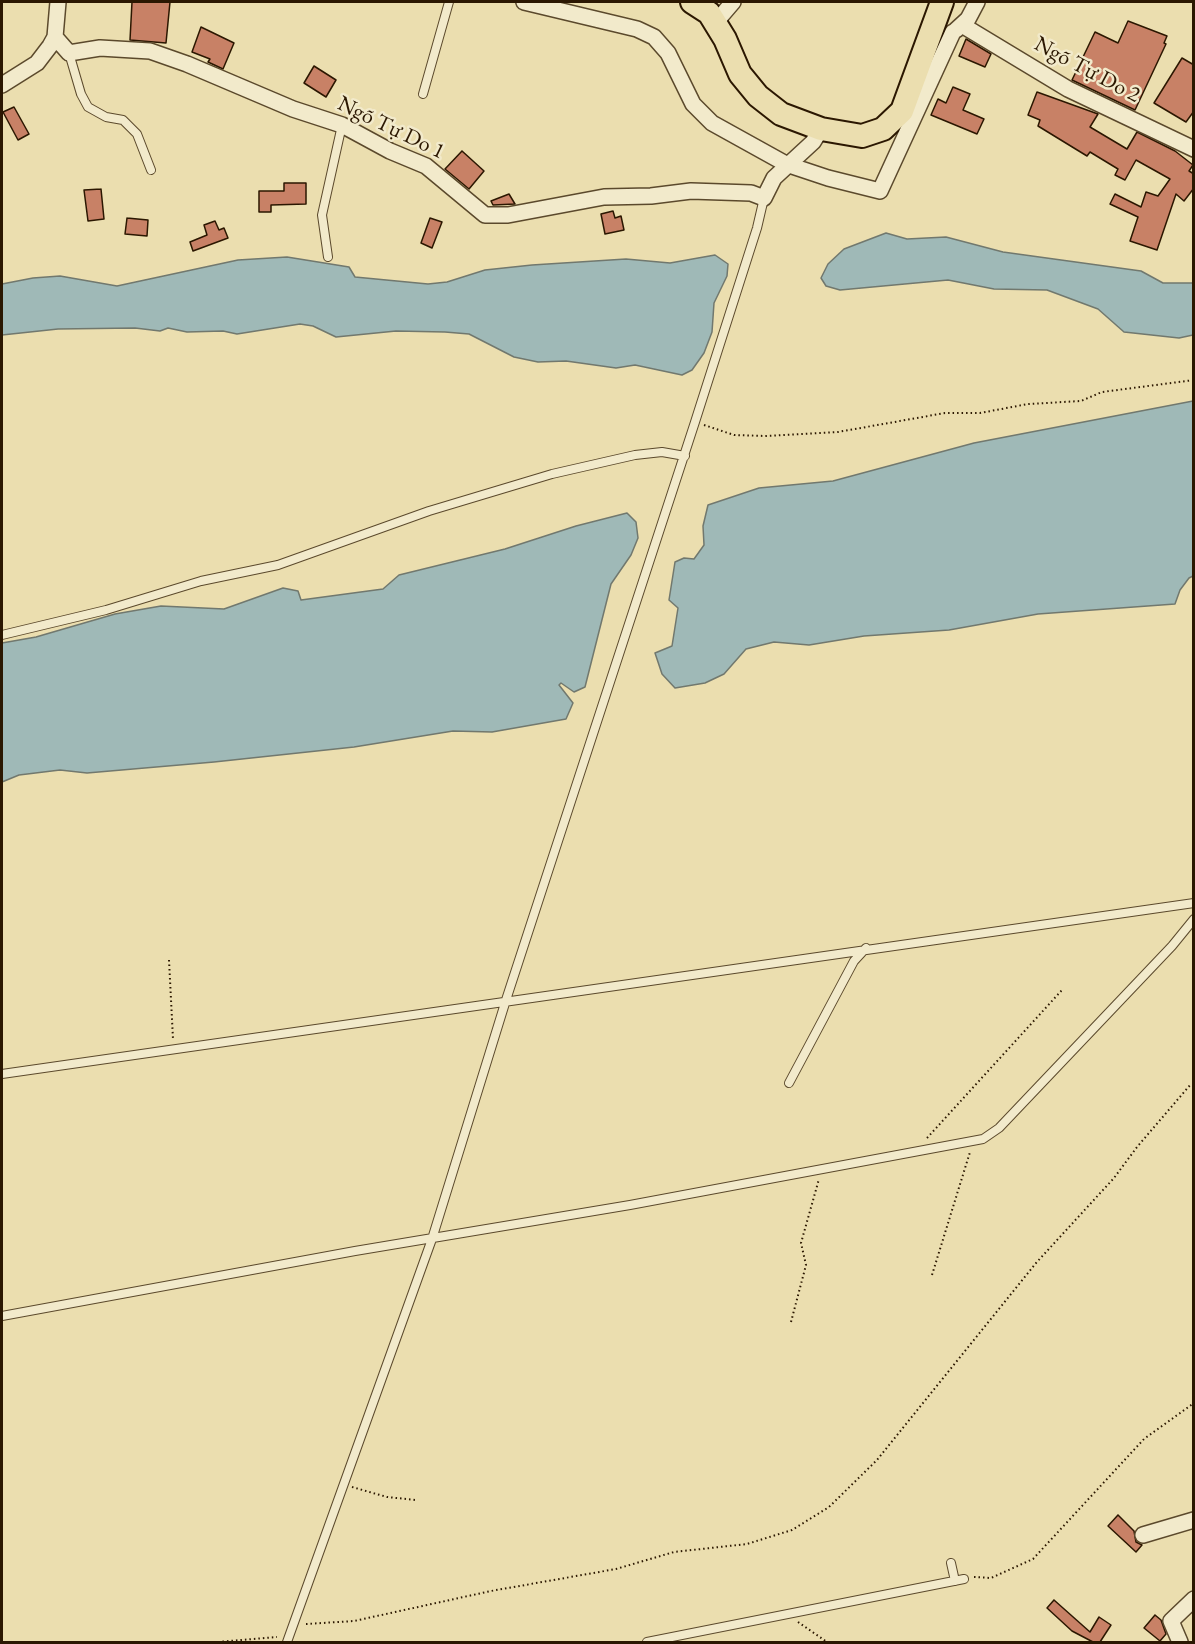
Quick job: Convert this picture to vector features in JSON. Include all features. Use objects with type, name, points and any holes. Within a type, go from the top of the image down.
[{"type":"main road","points":[[692,2],[709,13],[725,39],[740,74],[758,96],[781,114],[821,129],[862,136],[884,129],[902,111],[949,28],[942,2]]},
{"type":"street","points":[[2,85],[37,63],[55,37],[58,2]]},
{"type":"street","points":[[524,2],[637,29],[654,37],[668,53],[693,104],[712,123],[786,164],[828,178],[880,191],[949,28],[977,2]]},
{"type":"street","points":[[703,2],[715,23],[733,2]]},
{"type":"street","name":"Ngõ Tự Do 2","points":[[949,28],[1194,149]]},
{"type":"street","points":[[55,37],[69,53]]},
{"type":"street","name":"Ngõ Tự Do 1","points":[[69,53],[100,48],[150,51],[187,64],[293,109],[342,125],[390,152],[426,166],[485,215],[508,215],[604,197],[651,196],[691,191],[751,192],[764,198]]},
{"type":"street","points":[[764,198],[774,178],[786,164],[813,142],[821,129]]},
{"type":"street","points":[[1143,1535],[1194,1520]]},
{"type":"street","points":[[1180,1642],[1171,1621],[1194,1599]]},
{"type":"lane","points":[[423,94],[449,2]]},
{"type":"lane","points":[[69,53],[81,94],[88,108],[106,117],[123,120],[137,134],[151,171]]},
{"type":"lane","points":[[328,257],[322,216],[342,125]]},
{"type":"lane","points":[[288,1640],[432,1239],[506,1000],[696,422],[757,228],[764,198]]},
{"type":"lane","points":[[2,635],[106,610],[201,581],[278,565],[429,511],[552,474],[635,455],[662,452],[685,456]]},
{"type":"lane","points":[[2,1074],[866,948],[1194,903]]},
{"type":"lane","points":[[2,1316],[630,1205],[983,1139],[999,1128],[1172,946],[1194,919]]},
{"type":"lane","points":[[789,1083],[854,961],[866,948]]},
{"type":"lane","points":[[951,1563],[955,1581]]},
{"type":"lane","points":[[647,1642],[964,1579]]},
{"type":"path","points":[[696,422],[734,435],[807,435],[851,430],[884,422],[945,413],[980,413],[1028,404],[1080,401],[1111,390],[1194,380]]},
{"type":"path","points":[[169,960],[173,1048]]},
{"type":"path","points":[[923,1149],[928,1134],[1062,990]]},
{"type":"path","points":[[294,1624],[354,1621],[480,1594],[616,1569],[674,1552],[755,1542],[792,1530],[829,1507],[877,1460],[1036,1263],[1114,1178],[1137,1147],[1191,1084]]},
{"type":"path","points":[[932,1275],[973,1140]]},
{"type":"path","points":[[791,1322],[806,1265],[801,1243],[822,1168]]},
{"type":"path","points":[[964,1579],[991,1578],[1033,1559],[1144,1439],[1194,1404]]},
{"type":"path","points":[[344,1485],[387,1497],[416,1500]]},
{"type":"path","points":[[792,1612],[803,1627],[827,1642]]},
{"type":"path","points":[[218,1642],[258,1637],[288,1640]]},
{"type":"water","points":[[886,233],[907,239],[946,237],[1003,252],[1141,271],[1163,283],[1193,283],[1193,335],[1179,338],[1124,332],[1098,309],[1047,290],[994,289],[948,280],[840,290],[826,286],[821,278],[828,264],[844,249]]},
{"type":"water","points":[[715,255],[728,264],[727,276],[714,303],[712,332],[704,353],[692,370],[682,375],[635,365],[616,368],[566,361],[538,362],[514,357],[469,334],[445,332],[396,331],[336,337],[313,326],[300,324],[237,334],[223,331],[187,332],[168,328],[160,331],[135,328],[58,329],[2,335],[2,284],[33,278],[60,276],[117,286],[238,260],[287,257],[349,267],[355,277],[428,284],[447,282],[485,270],[532,265],[626,259],[670,263]]},
{"type":"water","points":[[1193,401],[1193,576],[1180,590],[1175,604],[1038,614],[949,630],[864,636],[809,645],[774,642],[746,649],[724,674],[705,683],[675,688],[662,674],[655,653],[672,646],[678,608],[669,600],[675,562],[684,558],[694,559],[704,545],[703,526],[708,505],[759,488],[833,481],[974,443]]},
{"type":"water","points":[[627,513],[636,522],[638,538],[631,555],[611,584],[585,687],[574,692],[561,683],[559,685],[573,703],[566,719],[492,732],[453,731],[354,747],[214,762],[87,773],[60,770],[19,775],[2,782],[2,643],[36,637],[115,614],[161,606],[224,609],[283,588],[298,591],[301,600],[383,589],[399,575],[505,549],[576,526]]},
{"type":"building","points":[[132,2],[170,2],[166,43],[130,40]]},
{"type":"building","points":[[1128,21],[1167,36],[1164,43],[1166,44],[1135,110],[1072,80],[1095,32],[1118,43]]},
{"type":"building","points":[[201,27],[234,43],[223,69],[208,62],[210,59],[192,52]]},
{"type":"building","points":[[966,39],[991,54],[985,67],[959,56]]},
{"type":"building","points":[[1182,58],[1194,65],[1194,111],[1186,122],[1154,103]]},
{"type":"building","points":[[314,66],[336,80],[326,97],[304,83]]},
{"type":"building","points":[[953,87],[970,94],[963,110],[984,119],[977,134],[931,115],[938,99],[946,103]]},
{"type":"building","points":[[1037,92],[1098,114],[1090,127],[1127,149],[1137,132],[1175,151],[1193,165],[1189,171],[1194,174],[1194,188],[1184,201],[1176,194],[1157,250],[1130,241],[1138,217],[1110,204],[1115,194],[1141,207],[1146,192],[1158,196],[1170,179],[1136,160],[1125,180],[1115,175],[1118,169],[1090,152],[1087,156],[1038,126],[1040,120],[1028,115]]},
{"type":"building","points":[[14,107],[29,134],[18,140],[3,112]]},
{"type":"building","points":[[462,151],[484,171],[469,189],[445,169]]},
{"type":"building","points":[[284,183],[306,183],[306,204],[271,205],[271,212],[259,212],[259,191],[284,191]]},
{"type":"building","points":[[101,189],[104,219],[88,221],[84,190]]},
{"type":"building","points":[[509,194],[515,204],[493,205],[491,201]]},
{"type":"building","points":[[613,211],[615,218],[621,216],[624,230],[605,234],[601,214]]},
{"type":"building","points":[[127,218],[148,220],[147,236],[125,234]]},
{"type":"building","points":[[430,218],[442,222],[432,248],[421,243]]},
{"type":"building","points":[[215,221],[219,230],[224,228],[228,238],[193,251],[190,242],[207,235],[204,225]]},
{"type":"building","points":[[1118,1515],[1134,1531],[1136,1542],[1142,1545],[1136,1552],[1108,1526]]},
{"type":"building","points":[[1054,1600],[1090,1632],[1099,1617],[1111,1625],[1100,1642],[1093,1642],[1072,1631],[1047,1608]]},
{"type":"building","points":[[1155,1615],[1161,1620],[1166,1634],[1160,1641],[1144,1628]]}]
